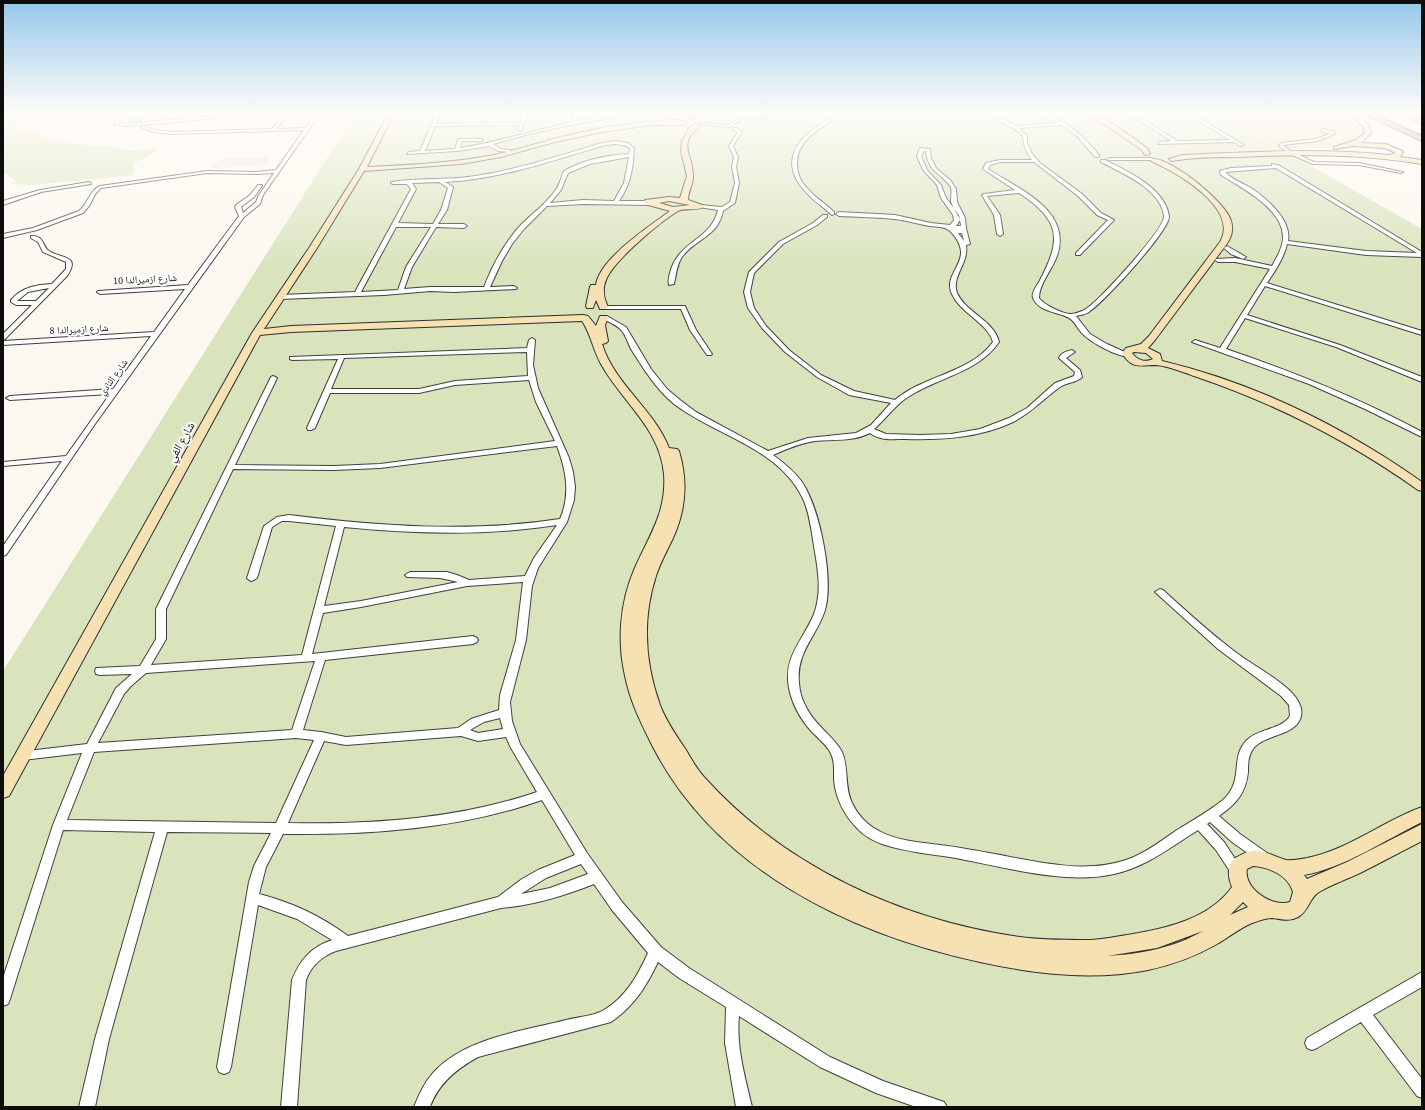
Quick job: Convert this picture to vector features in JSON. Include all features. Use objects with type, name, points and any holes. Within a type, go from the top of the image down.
[{"type":"street","name":"شارع النادي","points":[[3,553],[6,545],[242,214],[256,205],[259,197],[279,164]]},
{"type":"street","name":"شارع الفي","points":[[3,791],[260,328],[313,248],[364,164]]},
{"type":"street","points":[[362,167],[414,164]]},
{"type":"street","points":[[362,167],[428,166],[448,164]]},
{"type":"street","points":[[393,183],[440,182],[500,173],[534,164]]},
{"type":"street","points":[[486,289],[496,265],[509,244],[530,218],[546,205],[556,193],[563,183],[565,174],[570,169],[589,164]]},
{"type":"street","points":[[615,203],[630,178],[631,164]]},
{"type":"street","points":[[672,199],[678,194],[683,180],[681,164]]},
{"type":"street","points":[[684,201],[683,197],[690,178],[687,164]]},
{"type":"street","points":[[671,284],[675,264],[680,257],[717,225],[723,209],[732,203],[737,185],[735,164]]},
{"type":"street","points":[[795,164],[803,193],[836,216]]},
{"type":"street","points":[[921,164],[939,185],[944,198],[957,216],[956,222],[952,229]]},
{"type":"street","points":[[836,216],[813,227],[786,244],[758,272],[750,277],[748,298],[754,314],[764,327],[794,357],[819,376],[861,396],[899,400],[973,367],[991,356],[1002,343],[999,334],[969,307],[957,289],[957,279],[970,258],[963,229],[964,224],[954,202],[954,189],[950,183],[933,168],[931,164]]},
{"type":"street","points":[[989,164],[985,167],[988,171],[1029,196],[1046,212],[1053,222],[1058,235],[1056,250],[1036,292],[1036,298],[1045,306],[1072,316],[1078,321],[1086,334],[1104,344],[1132,351],[1145,350],[1156,357],[1186,370],[1253,394],[1294,411],[1363,447],[1422,487]]},
{"type":"street","points":[[1039,164],[1080,195],[1099,214],[1110,220],[1078,254]]},
{"type":"street","points":[[1072,316],[1088,310],[1125,274],[1162,229],[1167,218],[1160,201],[1149,188],[1112,164]]},
{"type":"street","points":[[1132,351],[1147,344],[1152,338],[1223,243],[1229,227],[1224,212],[1207,194],[1166,164]]},
{"type":"street","points":[[1156,357],[1155,347],[1159,340],[1233,240],[1236,229],[1230,213],[1215,196],[1173,164]]},
{"type":"street","points":[[1272,164],[1422,254]]},
{"type":"street","points":[[1334,164],[1366,165],[1401,172]]},
{"type":"street","points":[[1222,350],[1275,266],[1286,242],[1284,225],[1278,215],[1253,192],[1227,176],[1228,171],[1236,169],[1278,167]]},
{"type":"street","name":"شارع النادي","points":[[242,214],[238,206],[254,195],[275,170]]},
{"type":"street","points":[[3,203],[40,191],[65,187],[87,186],[207,172],[275,170]]},
{"type":"street","points":[[357,294],[414,189],[408,182]]},
{"type":"street","points":[[400,292],[410,267],[444,210],[451,187],[440,182]]},
{"type":"street","points":[[3,236],[35,229],[77,214],[85,209],[92,198],[93,193],[101,184]]},
{"type":"street","points":[[87,186],[93,193]]},
{"type":"street","points":[[1000,234],[997,215],[984,195],[1021,191]]},
{"type":"street","points":[[242,206],[254,197],[254,195]]},
{"type":"street","points":[[811,198],[825,215],[893,219],[952,229],[963,229]]},
{"type":"street","points":[[650,203],[648,202],[672,199],[701,206],[723,209]]},
{"type":"street","points":[[546,205],[574,202],[650,203],[666,208],[677,209],[701,206]]},
{"type":"street","points":[[242,206],[256,205]]},
{"type":"street","points":[[242,206],[242,214]]},
{"type":"street","points":[[584,313],[592,301],[596,279],[602,265],[622,246],[659,218],[665,212],[666,208]]},
{"type":"street","points":[[677,209],[631,244],[608,267],[601,281],[599,298],[607,320],[624,329],[650,372],[673,399],[695,416],[768,454],[790,473],[804,491],[812,511],[824,575],[824,594],[815,623],[803,642],[795,659],[793,679],[794,689],[802,710],[808,720],[831,743],[835,750],[840,765],[840,781],[844,799],[853,815],[867,830],[875,836],[903,844],[1059,871],[1085,872],[1112,869],[1138,861],[1199,823],[1228,802],[1238,791],[1243,777],[1242,761],[1251,742],[1263,735],[1289,726],[1295,720],[1296,711],[1294,705],[1286,694],[1227,651],[1160,592]]},
{"type":"street","points":[[813,227],[825,215]]},
{"type":"street","points":[[394,225],[464,226]]},
{"type":"street","points":[[768,454],[805,440],[852,437],[870,429],[899,400],[911,391],[971,364],[990,350],[996,342],[995,335],[966,310],[953,292],[953,280],[964,261],[965,255],[961,240],[952,229]]},
{"type":"street","points":[[4,335],[67,273],[70,267],[69,262],[63,257],[45,251],[40,241],[33,237]]},
{"type":"street","points":[[1286,242],[1354,252],[1422,254]]},
{"type":"street","points":[[1227,248],[1240,256],[1275,266]]},
{"type":"street","points":[[1218,260],[1235,260],[1275,266]]},
{"type":"street","points":[[1264,284],[1329,303],[1421,333]]},
{"type":"street","points":[[37,303],[16,303],[13,301],[28,288],[54,286]]},
{"type":"street","name":"شارع ازميرالدا 10","points":[[100,292],[190,287]]},
{"type":"street","points":[[280,297],[400,292],[430,289],[454,290],[514,288]]},
{"type":"street","points":[[260,328],[291,329],[684,309],[696,334],[709,354]]},
{"type":"street","points":[[584,313],[596,319],[605,313]]},
{"type":"street","points":[[584,313],[593,329],[602,357],[615,379],[656,431],[666,455],[670,476],[669,500],[666,517],[641,570],[628,612],[628,648],[632,677],[650,729],[668,761],[703,808],[736,839],[784,875],[832,903],[901,932],[949,946],[1019,960],[1084,966],[1113,966],[1136,963],[1178,952],[1211,938],[1244,916],[1261,910],[1280,911],[1294,909],[1299,905],[1302,900],[1302,893],[1297,880],[1285,868],[1266,859],[1236,838],[1210,815]]},
{"type":"street","points":[[605,313],[600,328],[606,349],[626,384],[656,419],[663,430],[674,454],[679,474],[679,495],[674,518],[651,571],[641,608],[639,640],[643,674],[654,709],[672,746],[701,785],[739,824],[773,850],[811,875],[868,904],[954,933],[1012,945],[1042,948],[1100,948],[1146,942],[1187,930],[1229,904],[1239,880],[1241,863],[1246,860],[1258,858],[1266,859]]},
{"type":"street","points":[[1244,316],[1332,344],[1422,380]]},
{"type":"street","name":"شارع ازميرالدا 8","points":[[3,343],[156,334]]},
{"type":"street","points":[[1195,342],[1222,350],[1313,383],[1384,415],[1422,435]]},
{"type":"street","points":[[292,358],[531,345],[530,363],[532,378],[540,402],[559,443],[571,484],[570,500],[563,521],[556,535],[538,559],[528,580],[521,640],[505,695],[504,713],[509,732],[596,877],[634,928],[656,952],[684,973],[825,1062],[911,1103],[939,1107]]},
{"type":"street","points":[[870,429],[872,432],[881,436],[933,438],[959,436],[1001,424],[1029,410],[1059,385],[1078,377],[1078,372],[1062,358],[1062,356],[1072,352]]},
{"type":"street","points":[[311,428],[342,356]]},
{"type":"street","points":[[1156,357],[1254,390],[1312,415],[1368,444],[1422,479]]},
{"type":"street","points":[[3,999],[59,825],[90,748],[123,686],[143,670],[162,634],[160,619],[161,609],[273,378]]},
{"type":"street","points":[[327,391],[419,391],[455,383],[532,378]]},
{"type":"street","points":[[10,398],[116,390]]},
{"type":"street","points":[[230,467],[334,468],[380,466],[559,443]]},
{"type":"street","points":[[3,464],[68,458]]},
{"type":"street","points":[[252,578],[267,529],[271,523],[284,518],[424,530],[469,531],[527,527],[563,521]]},
{"type":"street","points":[[306,659],[341,523]]},
{"type":"street","points":[[410,575],[450,576],[467,583]]},
{"type":"street","points":[[318,610],[361,604],[467,583],[528,580]]},
{"type":"street","points":[[100,671],[143,670],[306,659],[473,640]]},
{"type":"street","points":[[296,734],[321,657]]},
{"type":"street","points":[[461,732],[467,726],[476,721],[504,713]]},
{"type":"street","points":[[23,755],[90,748],[296,734],[321,736],[337,740],[350,741],[461,732],[478,737],[509,732]]},
{"type":"street","points":[[224,1067],[253,898],[260,866],[280,829],[321,736]]},
{"type":"street","points":[[59,825],[280,829],[359,827],[455,817],[500,809],[545,794]]},
{"type":"street","points":[[1285,868],[1303,868],[1316,865],[1340,855],[1422,814]]},
{"type":"street","points":[[1199,823],[1220,846],[1239,880],[1254,901],[1271,910]]},
{"type":"street","points":[[87,1107],[102,1039],[162,827]]},
{"type":"street","points":[[1302,893],[1314,885],[1353,868],[1422,832]]},
{"type":"street","points":[[501,902],[526,883],[542,874],[583,857]]},
{"type":"street","points":[[289,1107],[301,974],[308,962],[321,951],[328,947],[346,942],[501,902],[539,898],[557,893],[596,877]]},
{"type":"street","points":[[253,898],[270,902],[303,914],[327,928],[346,942]]},
{"type":"street","points":[[422,1107],[429,1090],[437,1079],[446,1069],[464,1056],[483,1048],[606,1017],[618,1010],[638,988],[656,952]]},
{"type":"street","points":[[1312,1043],[1422,979]]},
{"type":"street","points":[[733,1004],[730,1031],[731,1045],[744,1107]]},
{"type":"street","points":[[1363,1013],[1422,1091]]},
{"type":"shaded area","points":[[216,164],[263,164],[255,166],[211,168]]},
{"type":"green space","points":[[3,164],[134,164],[132,175],[33,185],[10,184],[16,181],[3,172]]},
{"type":"green space","points":[[323,164],[1307,164],[1422,229],[1422,1107],[3,1107],[3,671]]}]
